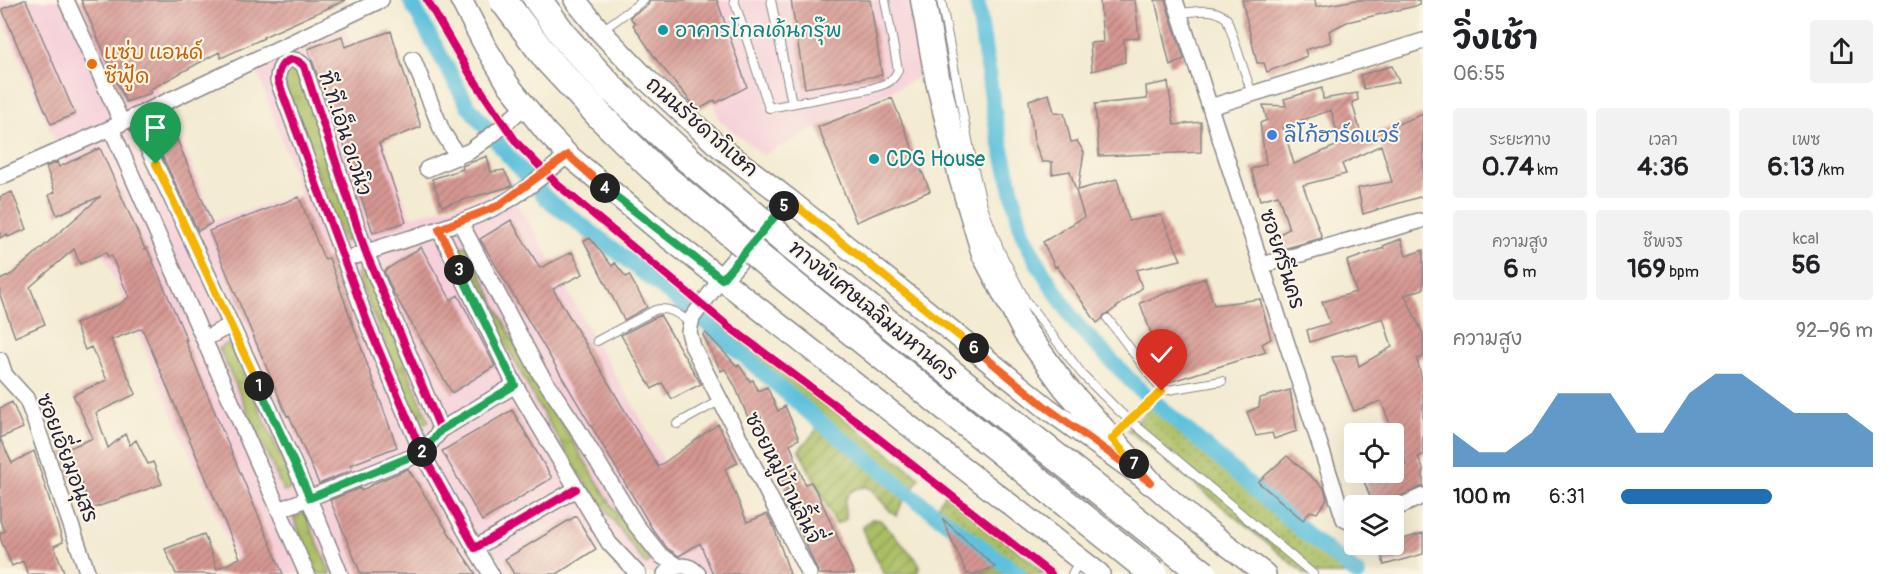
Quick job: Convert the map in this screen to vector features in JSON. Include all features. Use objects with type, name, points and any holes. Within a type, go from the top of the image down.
[{"type":"highway","name":"ทางพิเศษเฉลิมมหานคร","points":[[503,0],[548,60],[653,168],[1154,574]]},
{"type":"highway","name":"ทางพิเศษเฉลิมมหานคร","points":[[538,0],[567,40],[613,90],[688,160],[797,251],[1204,574]]},
{"type":"main road","points":[[461,0],[485,46],[524,107],[568,155],[602,186],[722,279],[1076,567],[1099,574]]},
{"type":"main road","name":"ถนนรัชดาภิเษก","points":[[575,0],[600,31],[645,78],[716,144],[1047,408],[1150,482],[1193,519],[1265,574]]},
{"type":"main road","points":[[923,0],[937,77],[961,177],[984,254],[1007,281],[1024,332],[1065,387],[1150,482]]},
{"type":"main road","points":[[722,279],[789,200]]},
{"type":"street","points":[[66,0],[122,123],[204,339],[307,574]]},
{"type":"street","points":[[0,177],[122,123],[381,0]]},
{"type":"street","name":"ซอยศรีนคร","points":[[1178,7],[1344,519]]},
{"type":"street","points":[[1210,107],[1423,41]]},
{"type":"street","name":"ที.ที.เอ็น อเวนิว","points":[[441,430],[366,253],[304,66],[300,61],[291,59],[280,66],[278,81],[369,327],[422,453],[491,574]]},
{"type":"street","points":[[413,59],[442,131],[464,154]]},
{"type":"street","points":[[427,170],[464,154],[497,132],[524,107]]},
{"type":"street","points":[[122,123],[231,325],[310,498],[340,574]]},
{"type":"street","points":[[345,260],[460,222],[498,206],[568,155]]},
{"type":"street","points":[[1262,265],[1419,221]]},
{"type":"street","points":[[460,222],[539,372],[577,428],[636,525],[671,570],[690,567],[698,574]]},
{"type":"street","points":[[439,229],[515,385],[609,543],[638,574]]},
{"type":"street","points":[[449,250],[449,242],[454,237],[468,237]]},
{"type":"street","points":[[694,316],[722,279]]},
{"type":"street","name":"ซอยหมู่บ้านลิ้นจี่","points":[[694,316],[689,332],[690,339],[719,401],[808,574]]},
{"type":"street","points":[[204,339],[231,325]]},
{"type":"street","name":"ซอยเอี่ยมอนุสร","points":[[0,360],[5,375],[26,398],[88,574]]},
{"type":"street","points":[[279,510],[422,453],[441,430],[515,385]]},
{"type":"street","points":[[475,548],[576,489]]},
{"type":"street","points":[[1404,505],[1423,496]]},
{"type":"lane","points":[[600,31],[644,0]]},
{"type":"lane","points":[[734,0],[769,108],[870,88],[886,84],[894,78],[898,70],[885,0]]},
{"type":"lane","points":[[771,0],[792,103]]},
{"type":"lane","points":[[941,0],[973,166],[983,207],[1000,251],[1007,281],[1026,301],[1082,374],[1130,420],[1313,574]]},
{"type":"lane","points":[[1178,7],[1218,12],[1227,19],[1252,94]]},
{"type":"lane","points":[[597,341],[663,308],[694,316]]},
{"type":"lane","points":[[1108,319],[1159,393]]},
{"type":"lane","points":[[1112,439],[1159,393],[1222,381]]},
{"type":"lane","name":"ซอยหมู่บ้านลิ้นจี่","points":[[677,424],[719,401]]},
{"type":"shaded area","points":[[0,0],[108,0],[168,108],[214,220],[301,194],[256,68],[345,28],[410,217],[507,191],[536,233],[708,542],[755,574],[616,574],[613,558],[601,549],[558,574],[242,574],[0,14]]},
{"type":"shaded area","points":[[684,0],[915,0],[929,72],[763,155],[719,120]]},
{"type":"green space","points":[[289,65],[298,66],[355,238],[343,242],[282,77]]},
{"type":"green space","points":[[460,247],[468,247],[519,353],[614,509],[650,561],[646,565],[584,481],[536,402],[459,253]]},
{"type":"green space","points":[[366,270],[429,421],[418,425],[357,275]]},
{"type":"green space","points":[[704,310],[920,478],[905,498],[880,480],[698,321]]},
{"type":"green space","points":[[229,343],[295,487],[284,492],[219,348]]},
{"type":"green space","points":[[1153,405],[1350,574],[1305,574],[1128,430]]},
{"type":"green space","points":[[820,426],[905,498],[896,516],[868,487],[850,492],[845,501],[846,519],[836,524],[799,450]]},
{"type":"green space","points":[[945,494],[1047,574],[1015,574],[935,509]]},
{"type":"green space","points":[[304,512],[331,574],[317,574],[293,517]]},
{"type":"green space","points":[[872,519],[880,520],[916,559],[920,565],[917,574],[884,574],[864,534],[863,527]]},
{"type":"green space","points":[[1003,565],[1014,574],[977,574]]},
{"type":"building","points":[[26,0],[75,114],[51,124],[2,9]]},
{"type":"building","points":[[81,0],[346,0],[221,58],[219,52],[149,90],[151,93],[126,102]]},
{"type":"building","points":[[650,0],[717,0],[747,87],[716,103],[715,100],[698,110],[658,62],[633,25],[635,24],[630,17],[648,5]]},
{"type":"building","points":[[791,0],[870,0],[882,75],[805,88]]},
{"type":"building","points":[[1100,0],[1135,0],[1139,38],[1124,39],[1125,62],[1092,71],[1090,43],[1103,42]]},
{"type":"building","points":[[1155,0],[1165,0],[1184,59],[1170,66]]},
{"type":"building","points":[[1242,0],[1315,0],[1316,7],[1356,0],[1419,0],[1420,5],[1347,22],[1329,31],[1331,42],[1305,50],[1307,56],[1267,72],[1264,63],[1257,63]]},
{"type":"building","points":[[391,31],[421,127],[379,143],[406,222],[373,233],[340,132],[338,133],[308,49],[342,36],[345,47]]},
{"type":"building","points":[[1392,66],[1399,82],[1364,89],[1360,75]]},
{"type":"building","points":[[1168,82],[1174,125],[1201,122],[1201,152],[1099,156],[1095,104],[1147,99],[1146,86]]},
{"type":"building","points":[[1322,88],[1323,99],[1357,93],[1358,100],[1352,102],[1362,138],[1423,114],[1423,196],[1363,214],[1358,188],[1392,182],[1381,145],[1342,164],[1346,174],[1303,185],[1322,238],[1283,249],[1276,236],[1289,229],[1278,195],[1260,200],[1251,169],[1266,164],[1260,123],[1267,120],[1263,105],[1286,106],[1284,99]],"holes":[[[1331,110],[1340,144],[1294,164],[1283,127]]]},
{"type":"building","points":[[1049,94],[1054,112],[1064,113],[1071,142],[1077,141],[1084,152],[1078,190],[1117,179],[1129,221],[1161,215],[1181,260],[1136,270],[1142,288],[1104,315],[1097,323],[1057,266],[1055,267],[1043,242],[1084,217],[1070,171],[1052,174],[1052,162],[1042,162],[1034,141],[1029,100]]},
{"type":"building","name":"CDG House","points":[[892,98],[930,191],[856,222],[818,127]]},
{"type":"building","points":[[166,113],[212,223],[198,231],[146,122]]},
{"type":"building","points":[[100,148],[187,340],[185,340],[283,574],[176,574],[165,549],[204,534],[217,569],[240,558],[142,328],[111,340],[136,394],[96,413],[108,448],[125,434],[130,445],[136,440],[148,464],[153,462],[162,484],[91,509],[79,476],[70,479],[60,452],[93,438],[73,395],[107,380],[91,347],[85,350],[75,324],[120,304],[129,297],[111,255],[108,257],[106,252],[80,264],[74,249],[30,287],[45,324],[15,337],[0,295],[0,280],[12,274],[101,196],[57,215],[49,195],[55,192],[46,167],[57,162],[59,167]]},
{"type":"building","points":[[487,156],[491,172],[504,170],[512,186],[442,206],[432,179],[463,169],[462,166]]},
{"type":"building","points":[[12,192],[27,229],[0,238],[0,197]]},
{"type":"building","points":[[299,197],[324,259],[329,258],[397,447],[350,465],[352,470],[319,484],[289,415],[287,416],[209,231]]},
{"type":"building","points":[[511,220],[540,268],[572,252],[583,274],[553,289],[658,467],[718,424],[738,463],[725,469],[747,522],[767,514],[774,527],[790,574],[713,574],[700,543],[679,556],[667,548],[653,530],[480,239]]},
{"type":"building","points":[[590,238],[612,266],[615,263],[626,277],[629,275],[647,307],[624,320],[584,241]]},
{"type":"building","points":[[1401,239],[1406,256],[1423,250],[1423,289],[1405,295],[1423,334],[1423,357],[1417,359],[1423,384],[1423,455],[1418,457],[1423,469],[1423,486],[1403,495],[1370,495],[1365,483],[1404,483],[1404,466],[1406,465],[1404,423],[1390,423],[1381,401],[1354,411],[1332,357],[1356,355],[1359,366],[1392,347],[1383,318],[1310,342],[1307,330],[1330,323],[1322,302],[1356,292],[1347,261],[1384,248],[1383,246]]},
{"type":"building","points":[[421,247],[451,300],[458,295],[495,366],[452,393],[393,292],[384,271]]},
{"type":"building","points":[[1205,278],[1214,305],[1260,299],[1271,339],[1262,344],[1266,352],[1169,382],[1140,303]]},
{"type":"building","points":[[660,315],[701,384],[672,399],[662,383],[652,389],[621,335]]},
{"type":"building","points":[[706,333],[737,366],[739,365],[750,381],[753,380],[758,391],[767,387],[778,411],[785,406],[799,439],[790,444],[805,484],[811,482],[818,494],[854,574],[819,574],[783,493],[787,491],[773,458],[777,456],[760,415],[749,420],[735,386],[725,369],[721,371],[703,335]]},
{"type":"building","points":[[1290,390],[1297,431],[1274,439],[1272,433],[1256,436],[1247,412],[1259,407],[1260,398]]},
{"type":"building","points":[[12,402],[23,428],[0,438],[0,408]]},
{"type":"building","points":[[512,410],[552,478],[482,521],[442,451]]},
{"type":"building","points":[[0,438],[12,463],[34,451],[63,542],[54,546],[65,574],[28,574],[23,561],[12,566],[0,538],[0,533],[5,531],[0,521]]},
{"type":"building","points":[[1287,456],[1324,488],[1327,499],[1317,513],[1310,511],[1303,520],[1258,482]]},
{"type":"building","points":[[408,469],[476,574],[361,574],[330,500],[360,488],[361,491]]},
{"type":"building","points":[[576,516],[596,549],[557,574],[514,574],[505,559]]},
{"type":"building","points":[[942,518],[995,567],[975,574],[967,574]]},
{"type":"building","points":[[1423,533],[1423,554],[1384,565],[1381,555],[1404,555],[1404,539]]},
{"type":"waterway","points":[[410,0],[467,104],[547,199],[705,322],[820,422],[886,473],[907,493],[1019,574]]},
{"type":"waterway","points":[[977,0],[996,124],[1022,233],[1039,266],[1077,325],[1136,386],[1311,538],[1358,574]]},
{"type":"cycle path","points":[[427,0],[470,74],[517,143],[558,185],[728,326],[855,420],[1051,574]]},
{"type":"cycle path","points":[[441,430],[366,253],[304,66],[290,60],[282,65],[278,81],[369,327],[422,453],[475,548],[576,489]]},
{"type":"place","name":"อาคารโกลเด้นกรุ๊พ","points":[[663,30]]},
{"type":"place","name":"แซ่บ แอนด์ ซีฟู้ด","points":[[92,64]]},
{"type":"place","name":"ลิโก้ฮาร์ดแวร์","points":[[1272,135]]},
{"type":"place","name":"CDG House","points":[[874,159]]},
{"type":"route","points":[[156,164],[310,498],[422,453],[441,430],[515,385],[439,229],[498,206],[568,155],[602,186],[722,279],[789,200],[1047,408],[1150,482],[1112,439],[1162,391]]}]
